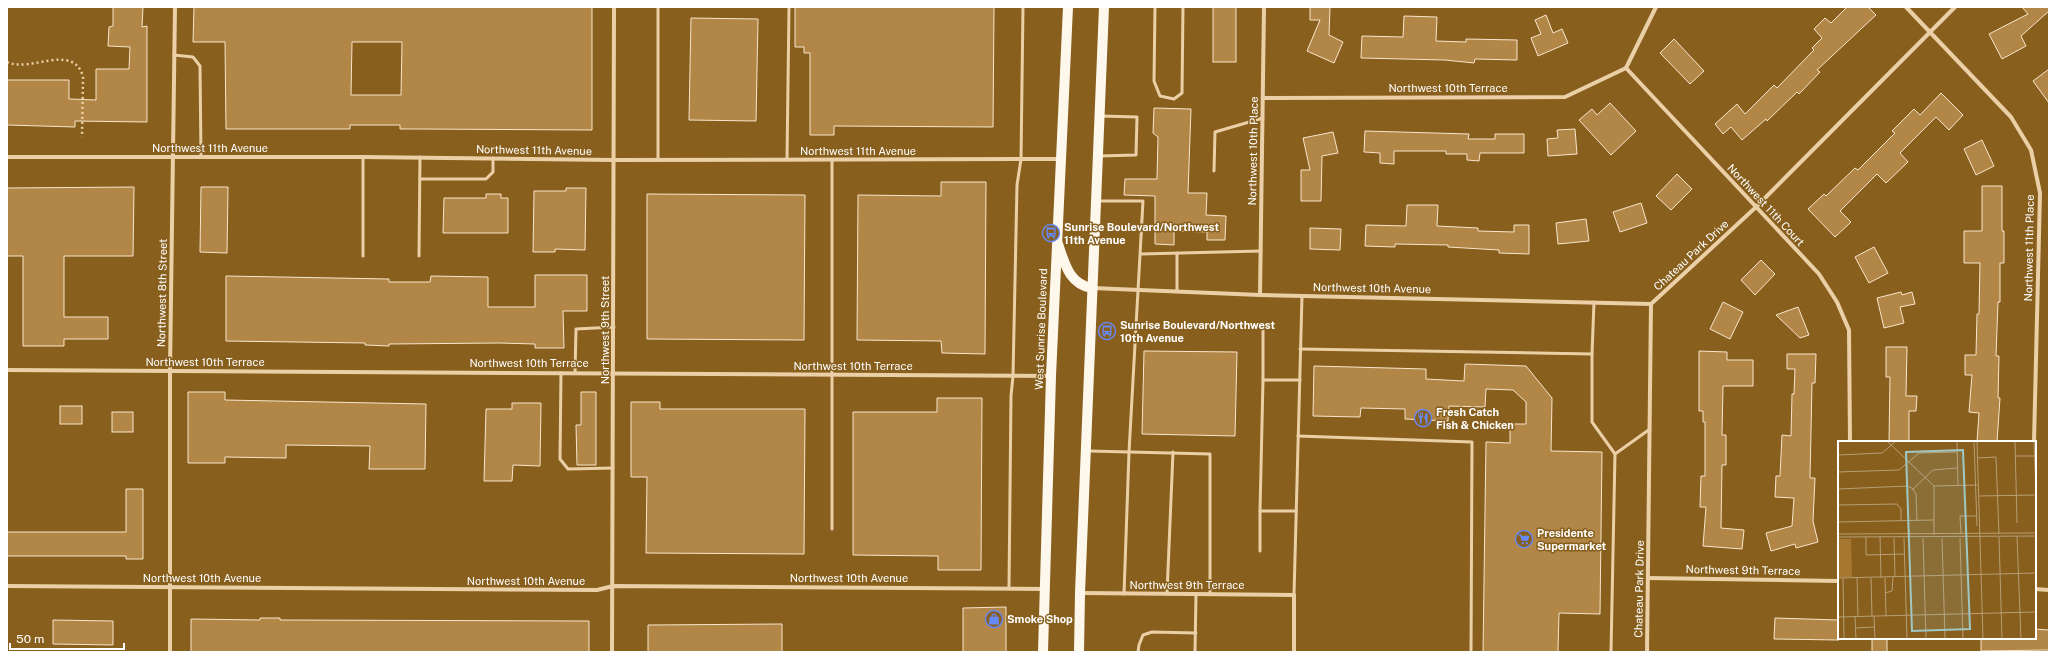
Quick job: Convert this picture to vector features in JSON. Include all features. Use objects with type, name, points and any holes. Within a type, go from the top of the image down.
[{"type":"main road","name":"West Sunrise Boulevard","points":[[1043,652],[1050,376],[1068,7]]},
{"type":"main road","points":[[1079,652],[1085,451],[1104,7]]},
{"type":"main road","points":[[1056,239],[1067,269],[1074,280],[1081,286],[1092,288]]},
{"type":"street","name":"Northwest 8th Street","points":[[170,652],[170,370],[175,7]]},
{"type":"street","name":"Northwest 9th Street","points":[[612,652],[614,7]]},
{"type":"street","name":"Northwest 10th Place","points":[[1260,295],[1264,7]]},
{"type":"street","points":[[1626,68],[1656,7]]},
{"type":"street","name":"Northwest 11th Place","points":[[1906,7],[2010,117],[2031,150],[2040,193],[2034,441]]},
{"type":"street","name":"Chateau Park Drive","points":[[1647,652],[1651,304],[1755,208],[1955,7]]},
{"type":"street","name":"Northwest 10th Terrace","points":[[1263,98],[1565,97],[1626,68]]},
{"type":"street","name":"Northwest 11th Court","points":[[1626,68],[1755,208],[1819,274],[1837,302],[1849,330],[1850,441]]},
{"type":"street","name":"Northwest 11th Avenue","points":[[7,157],[363,156],[613,160],[1060,159]]},
{"type":"street","name":"Northwest 10th Avenue","points":[[1092,288],[1260,295],[1651,304]]},
{"type":"street","name":"Northwest 10th Terrace","points":[[7,370],[561,372],[831,376],[1050,376]]},
{"type":"street","name":"Northwest 9th Terrace","points":[[1648,578],[1838,581]]},
{"type":"street","name":"Northwest 10th Avenue","points":[[7,586],[597,590],[613,586],[1044,589]]},
{"type":"street","points":[[2036,589],[2049,590]]},
{"type":"street","name":"Northwest 9th Terrace","points":[[1080,593],[1294,595]]},
{"type":"street","points":[[1294,595],[1294,652]]},
{"type":"lane","points":[[658,7],[658,160]]},
{"type":"lane","points":[[787,160],[789,7]]},
{"type":"lane","points":[[1009,588],[1010,396],[1013,376],[1017,185],[1021,159],[1023,7]]},
{"type":"lane","points":[[1155,7],[1154,81],[1160,96],[1174,99],[1182,93],[1183,7]]},
{"type":"lane","points":[[174,55],[194,57],[200,66],[201,157]]},
{"type":"lane","points":[[1097,156],[1136,155],[1137,117],[1099,116]]},
{"type":"lane","points":[[1214,171],[1215,132],[1263,118]]},
{"type":"lane","points":[[362,256],[363,156]]},
{"type":"lane","points":[[419,256],[420,157]]},
{"type":"lane","points":[[420,179],[486,179],[493,172],[493,158]]},
{"type":"lane","points":[[832,160],[832,530]]},
{"type":"lane","points":[[1095,201],[1143,201],[1129,452],[1124,594]]},
{"type":"lane","points":[[1141,254],[1261,251]]},
{"type":"lane","points":[[1177,253],[1177,291]]},
{"type":"lane","points":[[1294,595],[1302,296]]},
{"type":"lane","points":[[1594,302],[1592,422],[1615,454],[1611,652]]},
{"type":"lane","points":[[576,373],[576,328],[614,327]]},
{"type":"lane","points":[[1260,552],[1263,330]]},
{"type":"lane","points":[[1300,349],[1592,354]]},
{"type":"lane","points":[[561,372],[560,459],[563,465],[568,469],[613,468]]},
{"type":"lane","points":[[1263,380],[1300,380]]},
{"type":"lane","points":[[1615,454],[1650,429]]},
{"type":"lane","points":[[1298,436],[1472,442],[1471,652]]},
{"type":"lane","points":[[1085,451],[1207,453],[1211,457],[1210,594]]},
{"type":"lane","points":[[1167,594],[1173,452]]},
{"type":"lane","points":[[1260,511],[1296,511]]},
{"type":"lane","points":[[1195,652],[1196,594]]},
{"type":"lane","points":[[1138,652],[1138,645],[1143,635],[1152,632],[1196,633]]},
{"type":"path","points":[[7,62],[21,66],[60,59],[76,64],[81,70],[83,77],[82,137]]},
{"type":"building","points":[[113,7],[143,7],[142,27],[147,26],[147,122],[75,121],[75,127],[7,125],[7,80],[69,80],[69,99],[96,100],[96,69],[129,69],[130,47],[108,46],[109,27],[113,26]]},
{"type":"building","points":[[194,7],[592,7],[592,130],[400,129],[400,125],[350,125],[350,129],[226,129],[225,42],[193,42]],"holes":[[[352,42],[402,42],[401,95],[351,95]]]},
{"type":"building","points":[[795,7],[994,7],[993,127],[834,126],[834,135],[810,135],[810,53],[804,53],[804,47],[795,47]]},
{"type":"building","points":[[1213,7],[1236,7],[1236,62],[1213,62]]},
{"type":"building","points":[[1310,7],[1330,7],[1329,35],[1343,42],[1334,63],[1307,51],[1320,20],[1310,20]]},
{"type":"building","points":[[1847,7],[1868,7],[1876,15],[1817,70],[1820,72],[1799,94],[1797,92],[1767,121],[1766,119],[1742,140],[1731,127],[1723,134],[1715,124],[1737,104],[1745,114],[1774,85],[1777,88],[1814,50],[1812,48],[1822,38],[1814,29],[1825,18],[1831,23]]},
{"type":"building","points":[[2022,7],[2049,7],[2049,11],[2021,36],[2026,46],[2002,59],[1989,34],[2028,14]]},
{"type":"building","points":[[1546,15],[1553,33],[1562,29],[1568,43],[1538,56],[1531,38],[1541,34],[1535,20]]},
{"type":"building","points":[[1404,16],[1437,17],[1436,41],[1466,42],[1466,39],[1517,40],[1517,60],[1475,59],[1474,63],[1445,60],[1361,58],[1362,36],[1403,37]]},
{"type":"building","points":[[691,18],[758,19],[756,121],[689,120]]},
{"type":"building","points":[[1674,39],[1704,71],[1690,84],[1660,53]]},
{"type":"building","points":[[2049,69],[2049,103],[2033,81]]},
{"type":"building","points":[[1941,93],[1963,115],[1949,130],[1936,117],[1900,153],[1908,162],[1886,183],[1877,174],[1840,211],[1851,222],[1835,237],[1808,209],[1824,194],[1826,196],[1855,168],[1858,170],[1895,133],[1892,131],[1914,109],[1920,115]]},
{"type":"building","points":[[1610,103],[1636,131],[1611,155],[1579,120],[1592,109],[1597,115]]},
{"type":"building","points":[[1154,108],[1191,109],[1188,193],[1207,193],[1206,215],[1226,216],[1225,240],[1207,240],[1207,232],[1174,231],[1174,245],[1155,244],[1155,196],[1124,195],[1125,179],[1157,179],[1158,137],[1153,133]]},
{"type":"building","points":[[1575,129],[1577,154],[1548,156],[1547,139],[1558,138],[1557,130]]},
{"type":"building","points":[[1365,131],[1469,134],[1468,139],[1495,139],[1495,134],[1524,134],[1524,153],[1480,153],[1479,161],[1467,160],[1467,154],[1446,154],[1446,151],[1394,151],[1394,164],[1380,163],[1380,153],[1364,152]]},
{"type":"building","points":[[1333,132],[1338,153],[1322,156],[1321,201],[1301,201],[1301,170],[1310,170],[1303,138]]},
{"type":"building","points":[[1982,140],[1994,166],[1976,175],[1964,149]]},
{"type":"building","points":[[1677,174],[1692,189],[1671,210],[1656,196]]},
{"type":"building","points":[[941,182],[986,182],[985,354],[942,353],[941,341],[857,340],[858,195],[941,196]]},
{"type":"building","points":[[1982,186],[2002,186],[2004,263],[2000,263],[2000,302],[1998,302],[1996,356],[1999,356],[1998,398],[2000,398],[1997,441],[1977,441],[1979,413],[1969,412],[1972,375],[1965,375],[1965,355],[1976,355],[1977,314],[1979,314],[1980,263],[1964,263],[1964,231],[1982,231]]},
{"type":"building","points":[[134,187],[133,256],[64,256],[64,317],[108,317],[108,339],[64,339],[64,346],[23,346],[23,256],[7,256],[7,188]]},
{"type":"building","points":[[201,187],[228,187],[227,253],[200,252]]},
{"type":"building","points":[[566,188],[586,188],[585,250],[555,249],[555,252],[533,252],[534,191],[566,191]]},
{"type":"building","points":[[486,194],[501,194],[501,198],[508,198],[508,233],[443,233],[444,198],[486,198]]},
{"type":"building","points":[[647,194],[805,195],[804,340],[647,339]]},
{"type":"building","points":[[1641,203],[1647,223],[1620,232],[1613,212]]},
{"type":"building","points":[[1407,205],[1438,205],[1437,226],[1478,228],[1478,231],[1514,232],[1514,225],[1529,225],[1529,254],[1499,253],[1499,250],[1448,247],[1448,245],[1395,244],[1395,247],[1365,246],[1366,225],[1406,226]]},
{"type":"building","points":[[1586,219],[1589,241],[1558,244],[1556,223]]},
{"type":"building","points":[[1310,228],[1341,229],[1340,250],[1310,249]]},
{"type":"building","points":[[1874,247],[1888,273],[1869,283],[1855,257]]},
{"type":"building","points":[[1761,260],[1775,274],[1755,295],[1741,280]]},
{"type":"building","points":[[535,275],[587,275],[587,311],[563,311],[564,348],[535,348],[535,344],[499,343],[389,344],[389,346],[365,345],[365,343],[226,341],[226,276],[389,279],[389,282],[430,282],[431,276],[488,277],[488,307],[535,307]]},
{"type":"building","points":[[1901,292],[1902,295],[1912,292],[1915,304],[1900,307],[1904,323],[1884,328],[1877,298]]},
{"type":"building","points":[[1723,302],[1743,312],[1730,339],[1710,329]]},
{"type":"building","points":[[1798,307],[1809,335],[1800,338],[1776,315]]},
{"type":"building","points":[[1886,347],[1907,347],[1906,396],[1917,396],[1916,411],[1909,411],[1909,441],[1889,441],[1890,377],[1886,377]]},
{"type":"building","points":[[1144,351],[1237,352],[1235,436],[1142,434]]},
{"type":"building","points":[[1699,351],[1727,352],[1727,360],[1753,360],[1753,386],[1723,386],[1722,435],[1726,435],[1726,465],[1722,465],[1721,528],[1744,530],[1742,549],[1703,546],[1706,507],[1700,507],[1701,476],[1705,476],[1705,422],[1703,422],[1703,411],[1699,411]]},
{"type":"building","points":[[1787,354],[1816,354],[1815,383],[1812,383],[1810,478],[1815,478],[1813,521],[1818,542],[1796,548],[1795,544],[1771,551],[1766,533],[1792,526],[1794,498],[1775,497],[1776,476],[1780,476],[1782,435],[1791,436],[1792,394],[1794,394],[1795,369],[1787,369]]},
{"type":"building","points":[[1465,364],[1526,366],[1552,398],[1551,451],[1602,452],[1600,614],[1559,613],[1558,652],[1483,652],[1486,442],[1510,443],[1510,424],[1526,424],[1526,402],[1513,390],[1486,389],[1485,407],[1449,406],[1448,421],[1405,419],[1405,409],[1361,408],[1360,417],[1313,416],[1314,366],[1426,369],[1426,379],[1464,381]]},
{"type":"building","points":[[188,392],[225,392],[225,400],[426,404],[425,469],[369,469],[370,446],[286,445],[286,458],[225,457],[225,463],[188,463]]},
{"type":"building","points":[[581,392],[596,392],[596,465],[577,465],[576,425],[581,425]]},
{"type":"building","points":[[937,398],[982,398],[981,570],[938,570],[938,556],[853,555],[853,412],[937,412]]},
{"type":"building","points":[[631,402],[660,402],[660,409],[805,409],[804,554],[646,553],[647,477],[631,477]]},
{"type":"building","points":[[512,403],[541,403],[540,466],[513,465],[512,481],[484,481],[486,409],[512,409]]},
{"type":"building","points":[[60,406],[82,406],[82,424],[60,424]]},
{"type":"building","points":[[112,412],[133,412],[133,432],[112,432]]},
{"type":"building","points":[[126,489],[143,489],[143,559],[126,559],[126,556],[7,556],[7,532],[126,532]]},
{"type":"building","points":[[1006,607],[1006,652],[963,652],[963,608]]},
{"type":"building","points":[[260,618],[280,618],[280,620],[589,621],[589,652],[191,652],[191,619],[260,620]]},
{"type":"building","points":[[1775,618],[1838,620],[1839,640],[1774,639]]},
{"type":"building","points":[[53,620],[113,621],[113,645],[53,644]]},
{"type":"building","points":[[782,624],[782,652],[648,652],[648,625]]},
{"type":"building","points":[[2036,629],[2049,630],[2049,650],[1981,651],[1981,639],[2036,639]]},
{"type":"building","points":[[1872,639],[1887,639],[1887,652],[1872,652]]},
{"type":"place","name":"Sunrise Boulevard/Northwest 11th Avenue","points":[[1051,233]]},
{"type":"place","name":"Sunrise Boulevard/Northwest 10th Avenue","points":[[1107,331]]},
{"type":"place","name":"Fresh Catch Fish & Chicken","points":[[1423,418]]},
{"type":"place","name":"Presidente Supermarket","points":[[1524,539]]},
{"type":"place","name":"Smoke Shop","points":[[994,619]]}]
